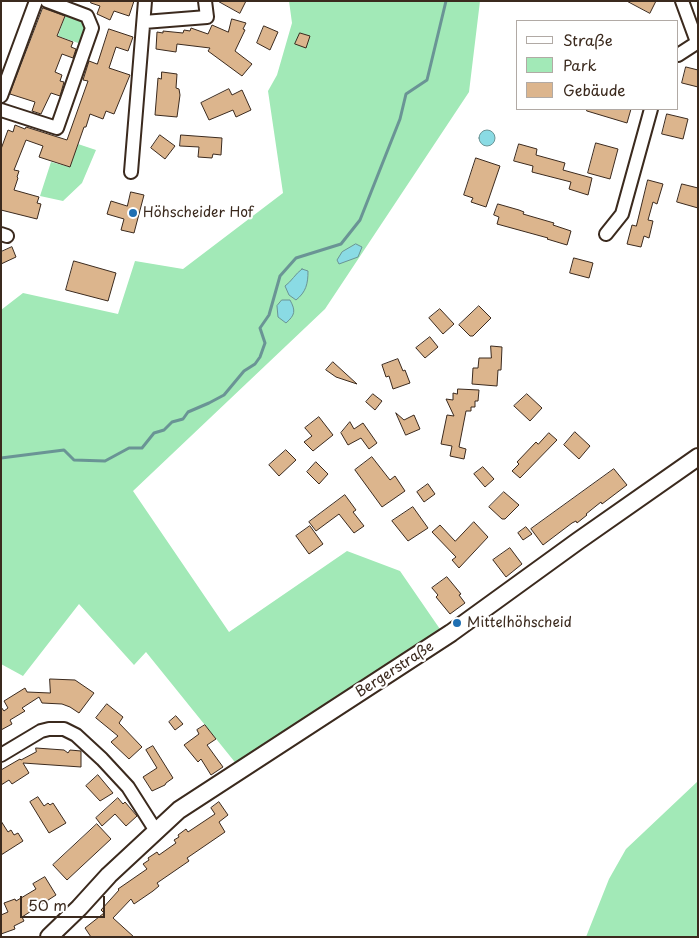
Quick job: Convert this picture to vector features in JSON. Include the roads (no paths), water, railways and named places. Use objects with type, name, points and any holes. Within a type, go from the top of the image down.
[{"type":"street","points":[[1,96],[36,1]]},
{"type":"street","points":[[1,110],[57,128],[92,28],[87,16],[47,1]]},
{"type":"street","points":[[131,172],[145,1]]},
{"type":"street","points":[[144,22],[211,16],[205,1]]},
{"type":"street","points":[[679,54],[697,42],[682,1]]},
{"type":"street","points":[[606,234],[622,214],[651,110]]},
{"type":"street","name":"Bergerstraße","points":[[49,937],[156,831],[189,803],[451,634],[578,541],[698,457]]},
{"type":"street","points":[[1,755],[45,729],[64,729],[76,734],[128,787],[156,831]]},
{"type":"water","points":[[487,130],[495,138],[487,146],[479,138]]},
{"type":"water","points":[[356,244],[362,247],[358,257],[339,264],[337,260],[342,252]]},
{"type":"water","points":[[302,269],[308,271],[307,284],[302,294],[296,300],[289,295],[285,286]]},
{"type":"water","points":[[282,300],[290,300],[294,310],[293,315],[286,323],[278,317],[277,306]]},
{"type":"waterway","points":[[1,458],[64,450],[74,460],[105,461],[129,448],[142,448],[154,433],[164,430],[172,422],[183,419],[188,412],[224,395],[244,371],[255,364],[260,357],[265,343],[260,328],[269,315],[280,276],[296,258],[341,244],[360,220],[400,119],[406,94],[427,80],[446,1]]},
{"type":"place","name":"Höhscheider Hof","points":[[133,213]]},
{"type":"place","name":"Mittelhöhscheid","points":[[457,623]]}]
